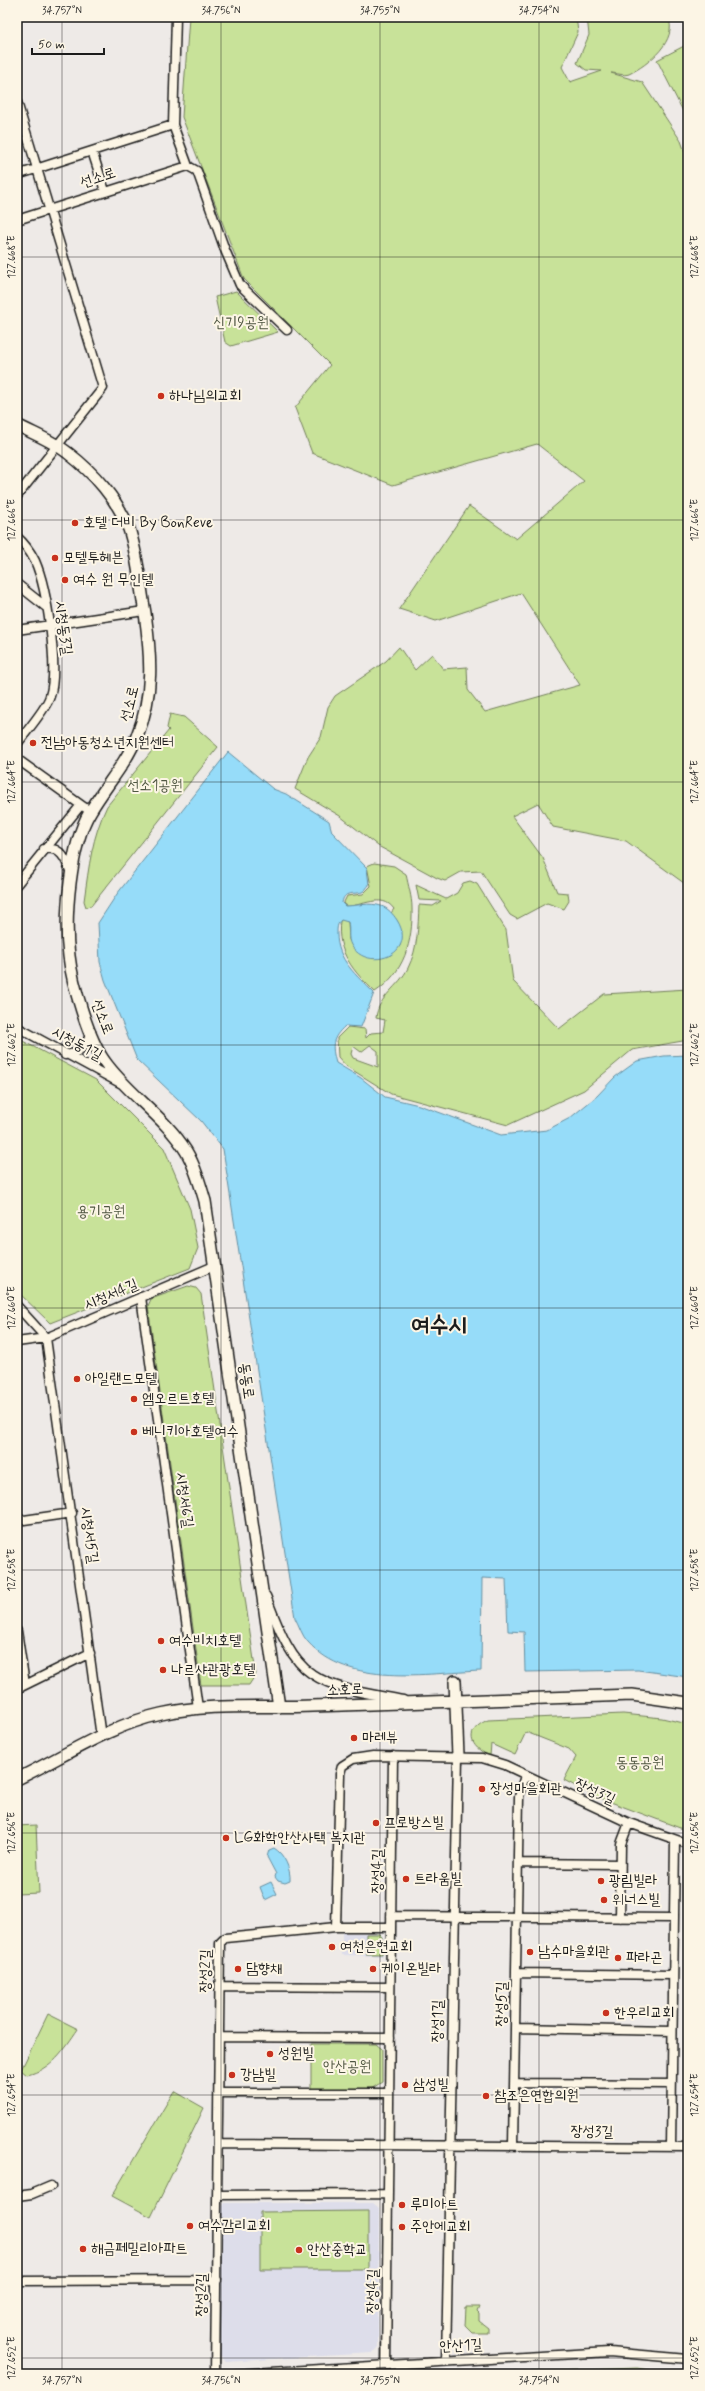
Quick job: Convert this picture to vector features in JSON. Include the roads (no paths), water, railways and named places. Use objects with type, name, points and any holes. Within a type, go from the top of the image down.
[{"type":"street","points":[[176,17],[173,125],[188,166],[197,171],[225,250],[240,285],[287,330]]},
{"type":"street","points":[[17,102],[51,209],[103,388],[55,445],[17,496]]},
{"type":"street","points":[[17,175],[173,125]]},
{"type":"street","points":[[92,151],[105,192]]},
{"type":"street","name":"선소로","points":[[17,220],[188,166]]},
{"type":"street","name":"선소로","points":[[17,425],[55,445],[81,465],[114,501],[128,528],[136,556],[151,671],[145,711],[137,736],[124,761],[90,811],[83,827],[72,874],[68,907],[69,956],[80,1003],[103,1060],[125,1085]]},
{"type":"street","name":"시청동3길","points":[[17,537],[26,544],[35,562],[46,607],[54,666],[50,698],[17,744]]},
{"type":"street","points":[[17,584],[46,607]]},
{"type":"street","points":[[17,630],[144,611]]},
{"type":"street","points":[[17,759],[90,811]]},
{"type":"street","points":[[17,884],[80,804]]},
{"type":"street","points":[[44,849],[54,848],[59,851],[72,874]]},
{"type":"street","name":"시청동1길","points":[[17,1028],[65,1055],[125,1085]]},
{"type":"street","points":[[65,1055],[75,1053],[85,1046],[91,1031]]},
{"type":"street","name":"동동로","points":[[125,1085],[171,1131],[185,1150],[192,1164],[210,1223],[214,1266],[279,1708]]},
{"type":"street","name":"시청서4길","points":[[17,1342],[46,1338],[214,1266]]},
{"type":"street","name":"시청서6길","points":[[141,1297],[198,1708]]},
{"type":"street","points":[[17,1306],[46,1338]]},
{"type":"street","name":"시청서5길","points":[[46,1338],[72,1513],[101,1737]]},
{"type":"street","points":[[17,1521],[72,1513]]},
{"type":"street","points":[[261,1585],[291,1652],[311,1674],[338,1685],[415,1703]]},
{"type":"street","points":[[17,1631],[26,1684]]},
{"type":"street","points":[[17,1689],[90,1653]]},
{"type":"street","name":"장성1길","points":[[446,2361],[458,1756],[455,1681]]},
{"type":"street","name":"소호로","points":[[17,1779],[101,1737],[160,1714],[198,1708],[279,1708],[632,1695],[688,1703]]},
{"type":"street","name":"장성4길","points":[[386,2364],[393,1756]]},
{"type":"street","points":[[336,1926],[340,1774],[342,1766],[349,1761],[361,1757],[458,1756]]},
{"type":"street","name":"장성3길","points":[[458,1756],[482,1758],[525,1775],[629,1823],[688,1844]]},
{"type":"street","name":"장성5길","points":[[513,2145],[519,1797],[525,1775]]},
{"type":"street","points":[[620,1918],[620,1864],[622,1839],[629,1823]]},
{"type":"street","points":[[671,2147],[675,1840]]},
{"type":"street","points":[[518,1863],[620,1864]]},
{"type":"street","points":[[391,1916],[674,1918]]},
{"type":"street","name":"장성2길","points":[[216,2374],[220,1943],[225,1938],[336,1926],[391,1927]]},
{"type":"street","points":[[516,1973],[673,1975]]},
{"type":"street","points":[[220,1986],[390,1986]]},
{"type":"street","points":[[515,2028],[672,2030]]},
{"type":"street","points":[[219,2038],[390,2038]]},
{"type":"street","points":[[514,2083],[671,2084]]},
{"type":"street","points":[[219,2093],[389,2093]]},
{"type":"street","name":"장성3길","points":[[218,2144],[688,2147]]},
{"type":"street","points":[[17,2196],[32,2194],[51,2186]]},
{"type":"street","points":[[218,2195],[388,2194]]},
{"type":"street","points":[[17,2281],[217,2280]]},
{"type":"street","name":"안산1길","points":[[236,2374],[609,2352],[688,2359]]},
{"type":"water","points":[[228,752],[273,789],[286,794],[329,821],[332,832],[367,868],[369,885],[362,892],[345,896],[342,903],[345,906],[368,904],[377,905],[384,907],[392,913],[397,920],[402,932],[401,943],[396,951],[388,956],[378,959],[368,958],[358,953],[351,945],[349,939],[348,922],[341,920],[337,930],[340,952],[344,960],[355,974],[374,993],[361,1027],[345,1026],[337,1034],[333,1047],[336,1063],[361,1078],[385,1097],[419,1105],[501,1135],[547,1130],[570,1118],[597,1096],[615,1077],[637,1061],[664,1056],[688,1055],[688,1677],[638,1670],[525,1672],[524,1632],[508,1631],[506,1579],[482,1578],[481,1671],[413,1675],[366,1672],[345,1666],[325,1657],[306,1640],[302,1634],[295,1618],[223,1149],[201,1121],[137,1060],[105,980],[100,962],[98,923],[117,894]]},
{"type":"water","points":[[274,1848],[284,1858],[288,1867],[290,1881],[285,1883],[278,1881],[275,1877],[276,1874],[267,1857],[269,1850]]},
{"type":"water","points":[[271,1882],[277,1894],[265,1900],[260,1887]]},
{"type":"place","name":"하나님의교회","points":[[161,396]]},
{"type":"place","name":"호텔 더비 By BonReve","points":[[75,523]]},
{"type":"place","name":"모텔투헤븐","points":[[55,558]]},
{"type":"place","name":"여수 원 무인텔","points":[[65,580]]},
{"type":"place","name":"전남아동청소년지원센터","points":[[33,743]]},
{"type":"place","name":"아일랜드모텔","points":[[77,1379]]},
{"type":"place","name":"엠오르트호텔","points":[[134,1399]]},
{"type":"place","name":"베니키아호텔여수","points":[[134,1432]]},
{"type":"place","name":"여수비치호텔","points":[[161,1641]]},
{"type":"place","name":"나르샤관광호텔","points":[[163,1670]]},
{"type":"place","name":"마레뷰","points":[[354,1738]]},
{"type":"place","name":"장성마을회관","points":[[482,1789]]},
{"type":"place","name":"프로방스빌","points":[[376,1823]]},
{"type":"place","name":"LG화학안산사택 복지관","points":[[226,1838]]},
{"type":"place","name":"트라움빌","points":[[406,1879]]},
{"type":"place","name":"광림빌라","points":[[601,1881]]},
{"type":"place","name":"위너스빌","points":[[604,1900]]},
{"type":"place","name":"여천은현교회","points":[[332,1947]]},
{"type":"place","name":"남수마을회관","points":[[530,1952]]},
{"type":"place","name":"파라곤","points":[[618,1958]]},
{"type":"place","name":"담향채","points":[[238,1969]]},
{"type":"place","name":"케이온빌라","points":[[373,1969]]},
{"type":"place","name":"한우리교회","points":[[606,2013]]},
{"type":"place","name":"성원빌","points":[[270,2054]]},
{"type":"place","name":"강남빌","points":[[232,2075]]},
{"type":"place","name":"삼성빌","points":[[405,2085]]},
{"type":"place","name":"참조은연합의원","points":[[486,2096]]},
{"type":"place","name":"루미아트","points":[[402,2205]]},
{"type":"place","name":"여수감리교회","points":[[190,2226]]},
{"type":"place","name":"주안에교회","points":[[402,2227]]},
{"type":"place","name":"해금페밀리아파트","points":[[83,2249]]},
{"type":"place","name":"안산중학교","points":[[299,2250]]},
{"type":"district","name":"여수시","points":[[439,1326]]},
{"type":"park label","name":"신기9공원","points":[[241,323]]},
{"type":"park label","name":"선소1공원","points":[[155,786]]},
{"type":"park label","name":"용기공원","points":[[101,1212]]},
{"type":"park label","name":"동동공원","points":[[640,1763]]},
{"type":"park label","name":"안산공원","points":[[347,2067]]}]
